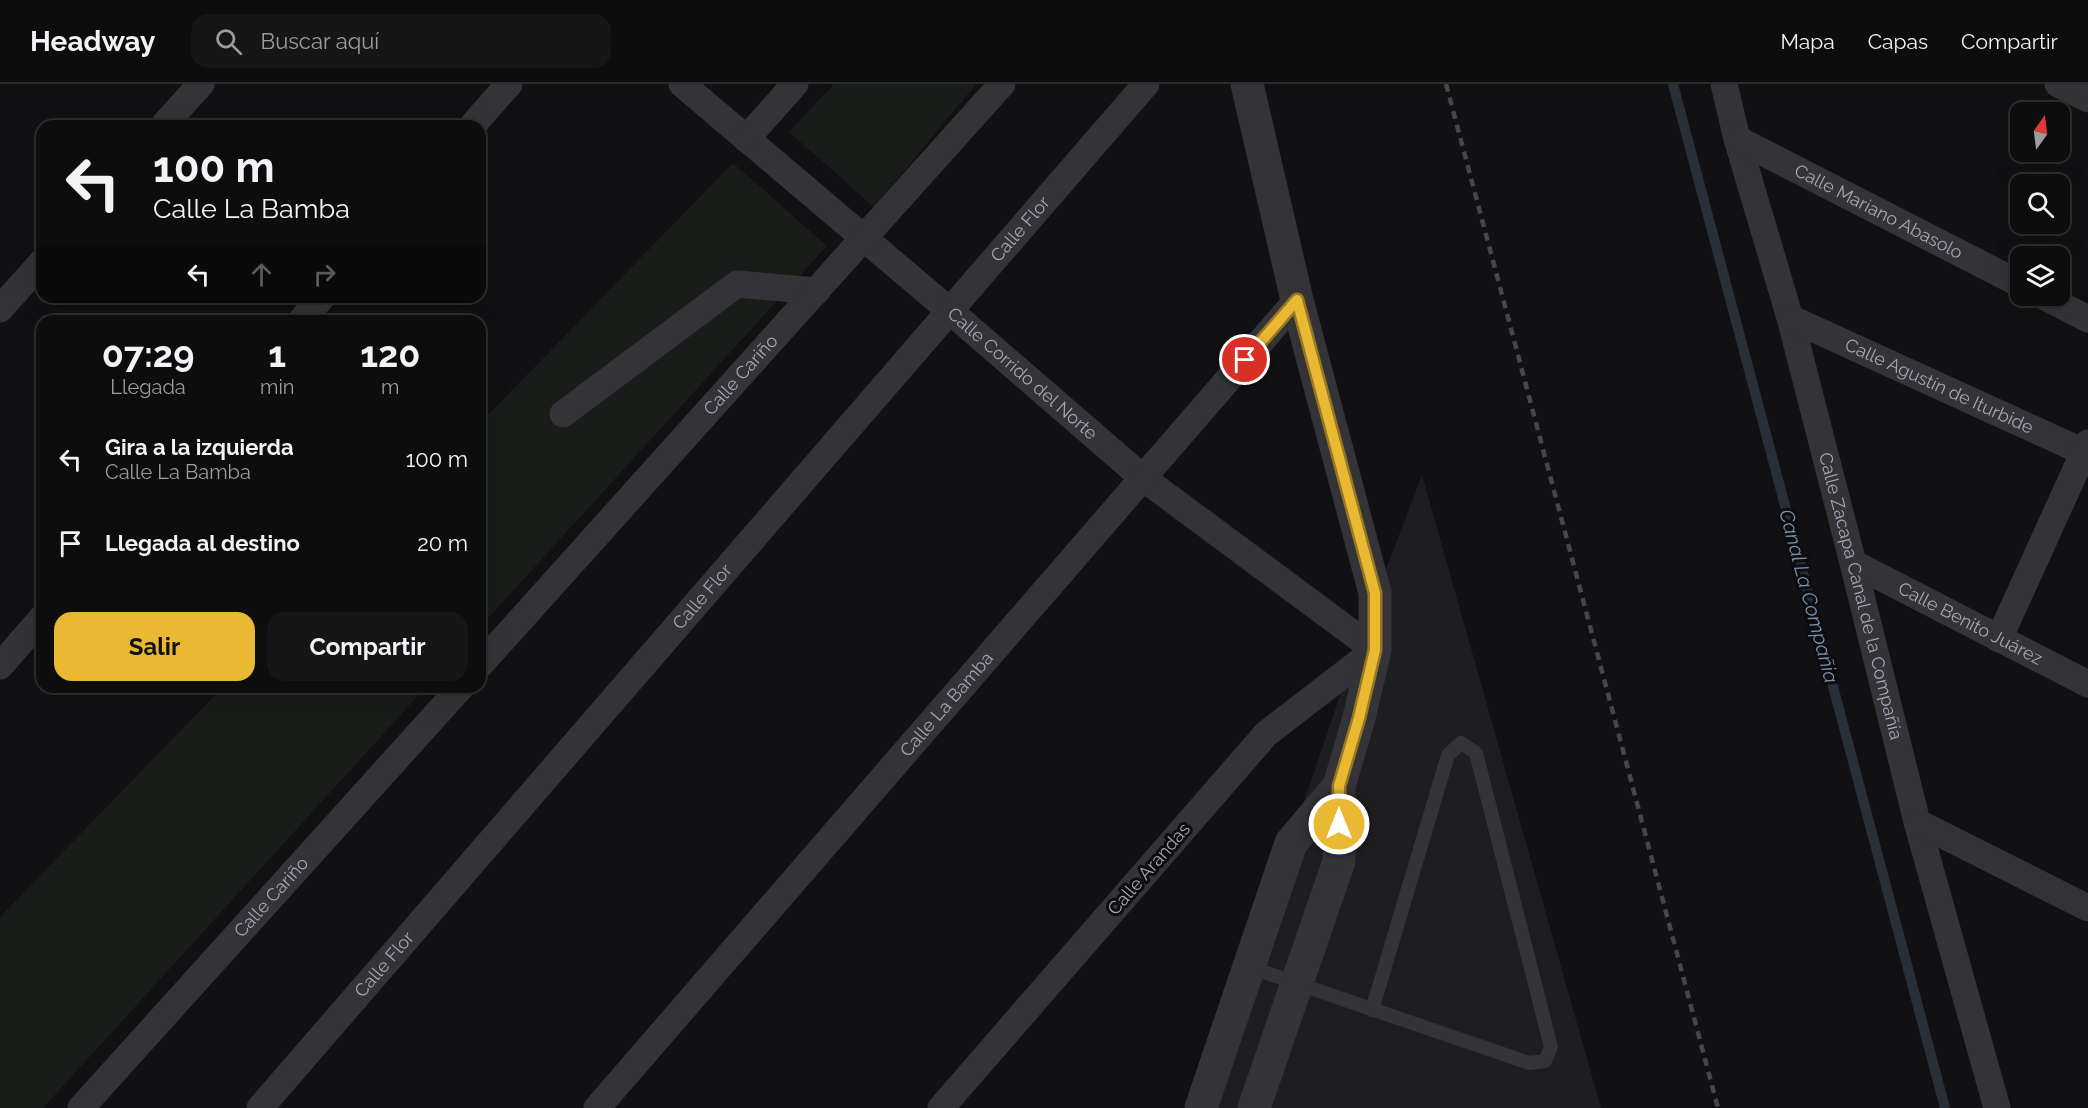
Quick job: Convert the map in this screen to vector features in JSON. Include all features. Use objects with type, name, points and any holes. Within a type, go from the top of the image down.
[{"type":"street","points":[[168,120],[201,84]]},
{"type":"street","points":[[477,120],[509,84]]},
{"type":"street","name":"Calle Corrido del Norte","points":[[682,84],[1143,478],[1375,650]]},
{"type":"street","points":[[746,139],[795,84]]},
{"type":"street","name":"Calle Cariño","points":[[486,658],[1002,84]]},
{"type":"street","name":"Calle Flor","points":[[260,1108],[1146,84]]},
{"type":"street","points":[[1247,84],[1297,300],[1375,593],[1375,650],[1359,718],[1339,786],[1339,861],[1254,1108]]},
{"type":"street","name":"Calle Zacapa Canal de la Compañía","points":[[1724,84],[1737,139],[1790,318],[1917,822],[1997,1108]]},
{"type":"street","points":[[2058,84],[2088,99]]},
{"type":"street","name":"Calle Mariano Abasolo","points":[[1737,139],[2010,279]]},
{"type":"street","points":[[0,309],[36,269]]},
{"type":"street","points":[[563,414],[737,284],[817,291]]},
{"type":"street","name":"Calle La Bamba","points":[[597,1108],[1297,300]]},
{"type":"street","points":[[307,315],[317,303]]},
{"type":"street","points":[[2063,306],[2088,319]]},
{"type":"street","name":"Calle Agustín de Iturbide","points":[[1790,318],[2087,450]]},
{"type":"street","points":[[1999,639],[2087,450]]},
{"type":"street","name":"Calle Benito Juárez","points":[[1853,563],[2088,684]]},
{"type":"street","points":[[0,666],[36,625]]},
{"type":"street","name":"Calle Arandas","points":[[941,1108],[1266,734],[1375,650]]},
{"type":"street","name":"Calle Cariño","points":[[81,1108],[455,693]]},
{"type":"street","points":[[1201,1108],[1291,843],[1339,786]]},
{"type":"street","points":[[1917,822],[2088,908]]},
{"type":"lane","points":[[1249,967],[1371,1010],[1528,1063],[1545,1061],[1551,1047],[1476,753],[1461,743],[1448,754],[1371,1010]]},
{"type":"shaded area","points":[[834,84],[976,84],[874,207],[789,132]]},
{"type":"shaded area","points":[[733,163],[827,246],[486,620],[486,417]]},
{"type":"shaded area","points":[[1422,475],[1601,1108],[1200,1108],[1357,645]]},
{"type":"shaded area","points":[[217,693],[421,693],[43,1108],[0,1108],[0,917]]},
{"type":"waterway","name":"Canal La Compañia","points":[[1673,84],[1945,1108]]},
{"type":"railway","points":[[1446,84],[1718,1108]]},
{"type":"route","points":[[1245,360],[1297,300],[1375,593],[1375,650],[1359,718],[1339,786],[1339,824]]}]
